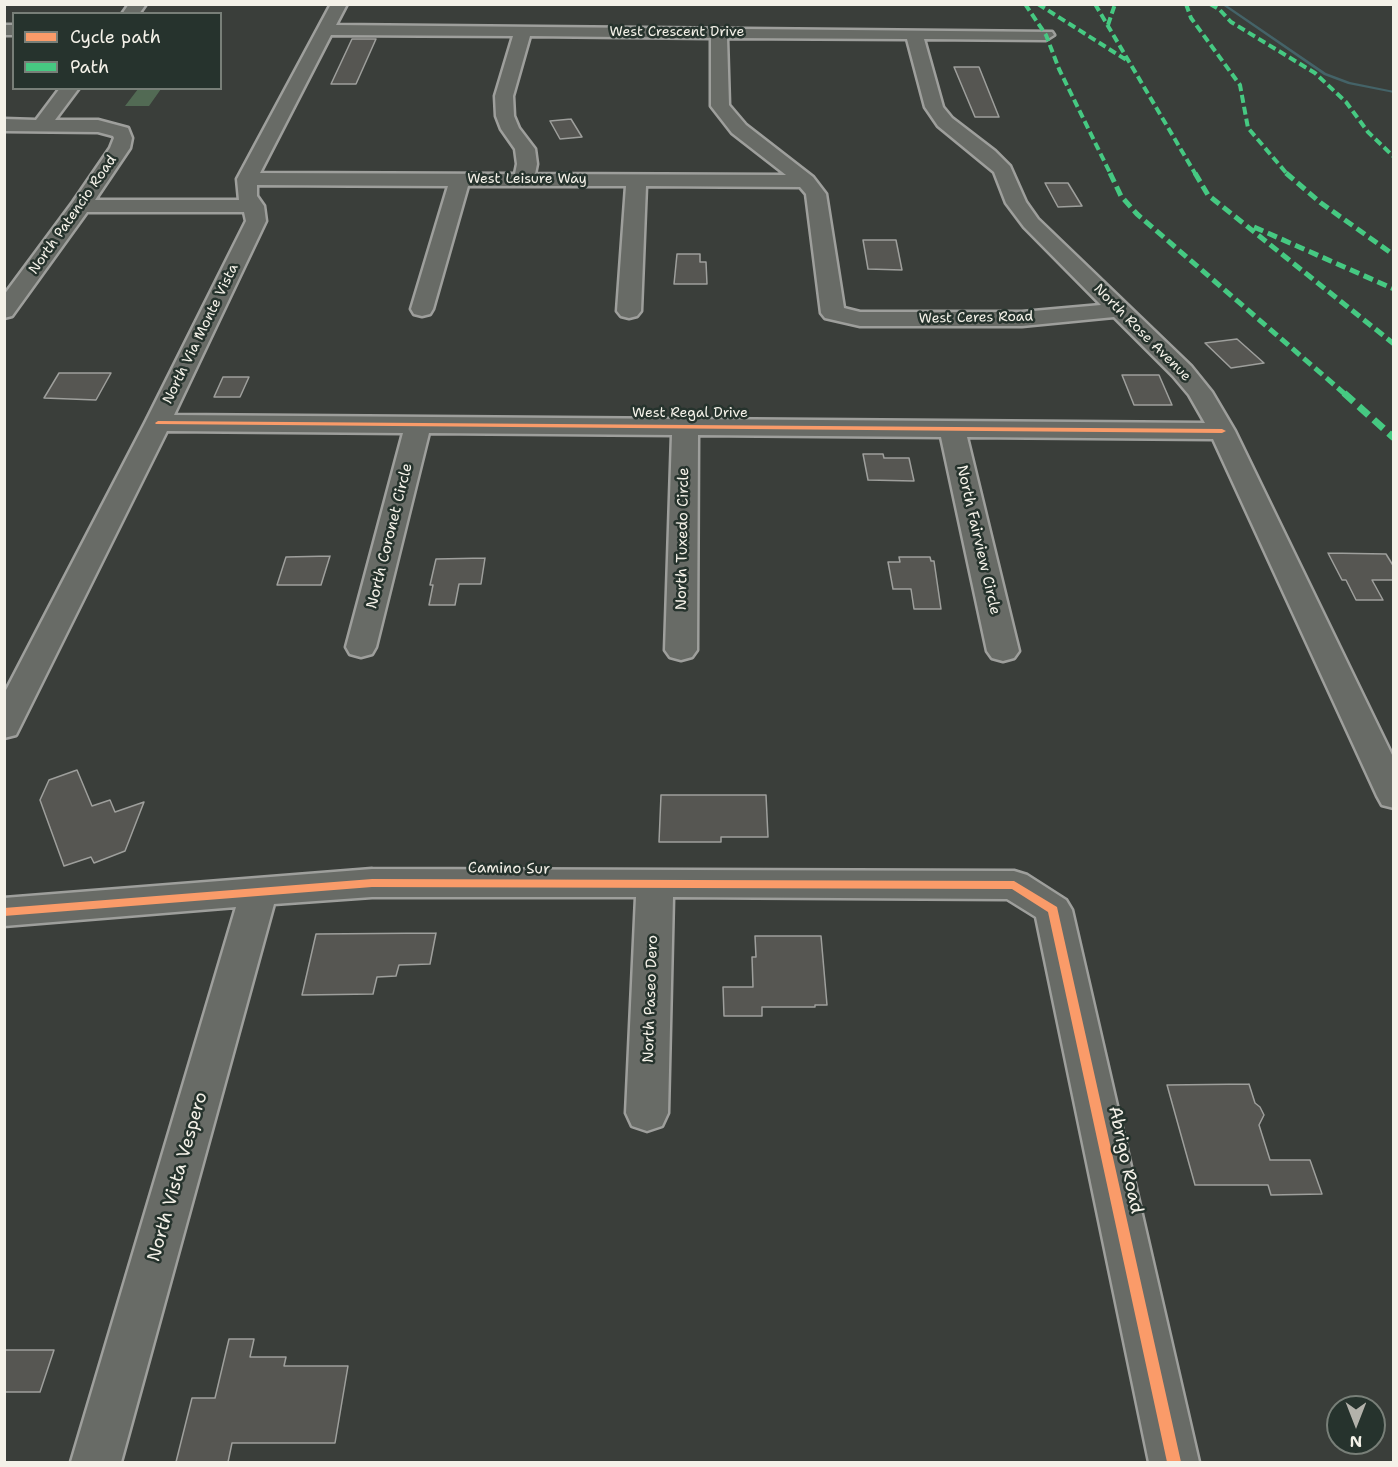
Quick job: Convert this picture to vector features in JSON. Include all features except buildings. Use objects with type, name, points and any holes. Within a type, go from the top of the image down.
[{"type":"street","points":[[247,178],[339,4]]},
{"type":"street","name":"West Crescent Drive","points":[[326,30],[1046,35]]},
{"type":"street","points":[[523,31],[504,96],[505,117],[510,129],[525,149],[527,164],[524,179]]},
{"type":"street","points":[[719,33],[720,106],[739,129],[806,181]]},
{"type":"street","name":"North Rose Avenue","points":[[914,34],[934,107],[945,122],[988,154],[1003,170],[1016,203],[1031,223],[1182,370],[1200,392],[1222,431],[1394,796]]},
{"type":"street","points":[[4,125],[42,125],[68,90]]},
{"type":"street","name":"North Patencio Road","points":[[4,311],[81,206],[120,148],[123,138],[121,132],[98,126],[42,125]]},
{"type":"street","name":"West Leisure Way","points":[[247,178],[806,181]]},
{"type":"street","name":"North Via Monte Vista","points":[[4,727],[158,423],[256,221],[255,206],[247,197],[247,178]]},
{"type":"street","points":[[422,309],[460,179]]},
{"type":"street","points":[[629,311],[636,180]]},
{"type":"street","name":"West Ceres Road","points":[[806,181],[816,194],[833,313],[860,319],[1022,319],[1119,310]]},
{"type":"street","points":[[81,206],[255,206]]},
{"type":"street","name":"West Regal Drive","points":[[158,423],[1222,431]]},
{"type":"street","name":"North Coronet Circle","points":[[361,647],[418,425]]},
{"type":"street","name":"North Tuxedo Circle","points":[[681,650],[685,427]]},
{"type":"street","name":"North Fairview Circle","points":[[952,429],[1003,651]]},
{"type":"street","name":"Camino Sur","points":[[4,912],[372,883],[655,886],[1014,885]]},
{"type":"street","name":"Abrigo Road","points":[[1014,885],[1053,910],[1174,1462]]},
{"type":"street","name":"North Paseo Dero","points":[[647,1113],[655,886]]},
{"type":"street","name":"North Vista Vespero","points":[[96,1462],[260,892]]},
{"type":"green space","points":[[137,90],[160,90],[149,106],[125,106]]},
{"type":"waterway","points":[[1222,4],[1325,74],[1349,83],[1394,92]]},
{"type":"marked path","points":[[1025,4],[1046,35],[1059,69],[1121,196],[1137,214],[1240,301],[1394,438]]},
{"type":"marked path","points":[[1038,4],[1128,61]]},
{"type":"marked path","points":[[1095,4],[1208,195],[1394,344]]},
{"type":"marked path","points":[[1108,25],[1115,4]]},
{"type":"marked path","points":[[1186,4],[1191,18],[1240,85],[1248,128],[1281,169],[1321,203],[1394,255]]},
{"type":"marked path","points":[[1210,4],[1219,9],[1231,22],[1315,73],[1346,102],[1368,132],[1394,157]]},
{"type":"marked path","points":[[1254,227],[1394,289]]},
{"type":"cycle path","points":[[158,423],[1222,431]]},
{"type":"cycle path","points":[[4,912],[372,883],[1014,885],[1053,910],[1174,1462]]}]
